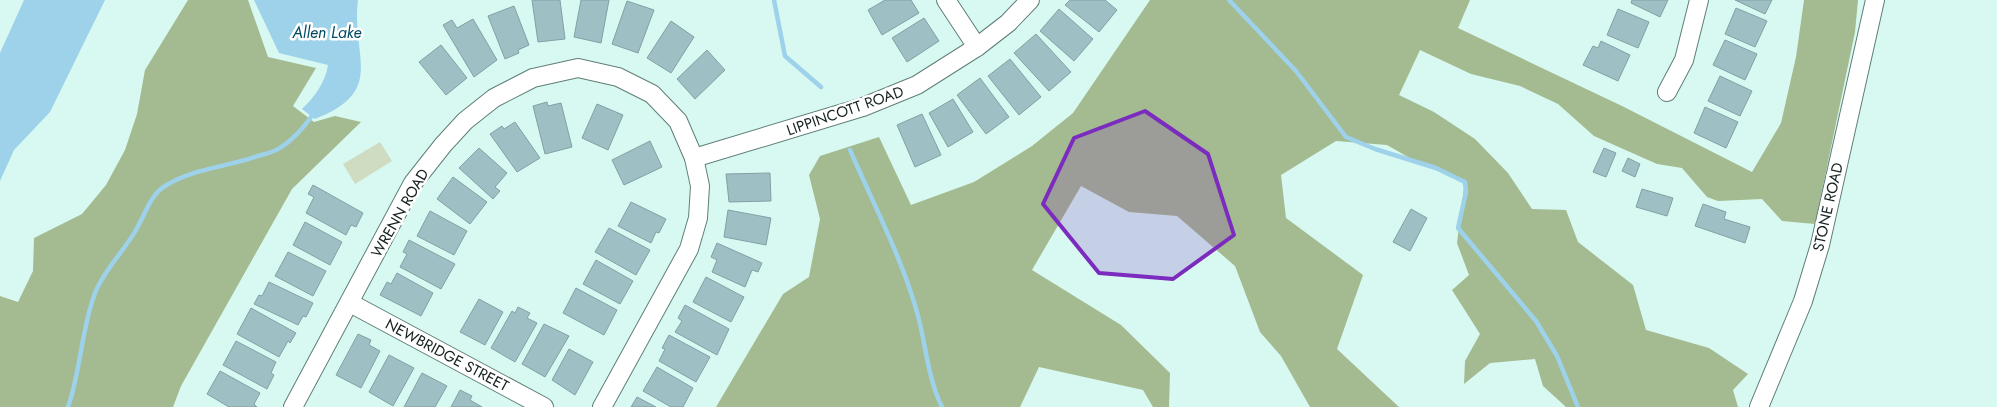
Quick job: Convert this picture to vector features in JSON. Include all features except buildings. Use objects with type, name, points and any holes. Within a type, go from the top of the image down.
[{"type":"street","points":[[946,0],[977,47]]},
{"type":"street","name":"LIPPINCOTT ROAD","points":[[694,158],[863,108],[917,85],[977,47],[1008,23],[1030,0]]},
{"type":"street","points":[[1667,92],[1684,60],[1699,0]]},
{"type":"street","name":"STONE ROAD","points":[[1759,407],[1803,301],[1820,245],[1875,0]]},
{"type":"street","name":"WRENN ROAD","points":[[294,407],[413,183],[443,145],[465,121],[494,98],[533,78],[578,68],[618,77],[652,94],[678,121],[694,158],[700,186],[698,218],[689,249],[602,407]]},
{"type":"street","name":"NEWBRIDGE STREET","points":[[350,303],[544,407]]},
{"type":"highlighted area","points":[[1145,111],[1208,154],[1234,235],[1173,279],[1099,273],[1043,204],[1074,138]]},
{"type":"green space","points":[[188,0],[248,0],[268,57],[316,68],[293,106],[314,122],[335,116],[361,122],[292,189],[181,386],[173,407],[0,407],[0,296],[18,302],[33,271],[34,238],[82,214],[106,185],[125,150],[137,114],[145,70]]},
{"type":"green space","points":[[1150,0],[1470,0],[1458,28],[1622,106],[1752,172],[1781,123],[1796,57],[1804,0],[1858,0],[1855,32],[1815,224],[1782,221],[1762,199],[1718,201],[1707,197],[1682,168],[1657,164],[1594,136],[1558,104],[1520,86],[1471,74],[1420,50],[1399,95],[1434,112],[1475,139],[1508,173],[1532,209],[1566,210],[1578,242],[1633,285],[1646,330],[1709,348],[1748,374],[1733,390],[1738,407],[1566,407],[1543,386],[1535,359],[1490,363],[1464,384],[1465,361],[1480,334],[1452,290],[1469,275],[1457,243],[1465,180],[1422,165],[1387,145],[1336,141],[1281,175],[1286,218],[1363,275],[1337,349],[1399,407],[1310,407],[1281,356],[1260,332],[1235,266],[1177,216],[1129,212],[1081,186],[1032,270],[1121,325],[1170,373],[1169,407],[1153,407],[1143,390],[1039,367],[1020,407],[716,407],[783,294],[809,277],[820,219],[809,175],[820,156],[879,137],[911,205],[974,182],[1032,146],[1073,113]]},
{"type":"green space","points":[[380,142],[392,161],[355,184],[343,164]]},
{"type":"water","points":[[24,0],[105,0],[50,112],[14,150],[0,181],[0,53]]},
{"type":"water","name":"Allen Lake","points":[[254,0],[358,0],[357,20],[361,70],[358,84],[351,97],[337,108],[315,119],[302,109],[319,89],[328,65],[279,53]]},
{"type":"waterway","points":[[774,0],[785,56],[821,87]]},
{"type":"waterway","points":[[1229,0],[1296,71],[1346,137],[1375,149],[1436,168],[1465,182],[1466,192],[1458,228],[1536,321],[1557,356],[1578,407]]},
{"type":"waterway","points":[[68,407],[76,379],[90,307],[95,293],[104,276],[136,230],[155,195],[165,186],[187,175],[247,160],[278,149],[294,137],[314,113]]},
{"type":"waterway","points":[[850,150],[903,271],[917,312],[933,384],[942,407]]}]
